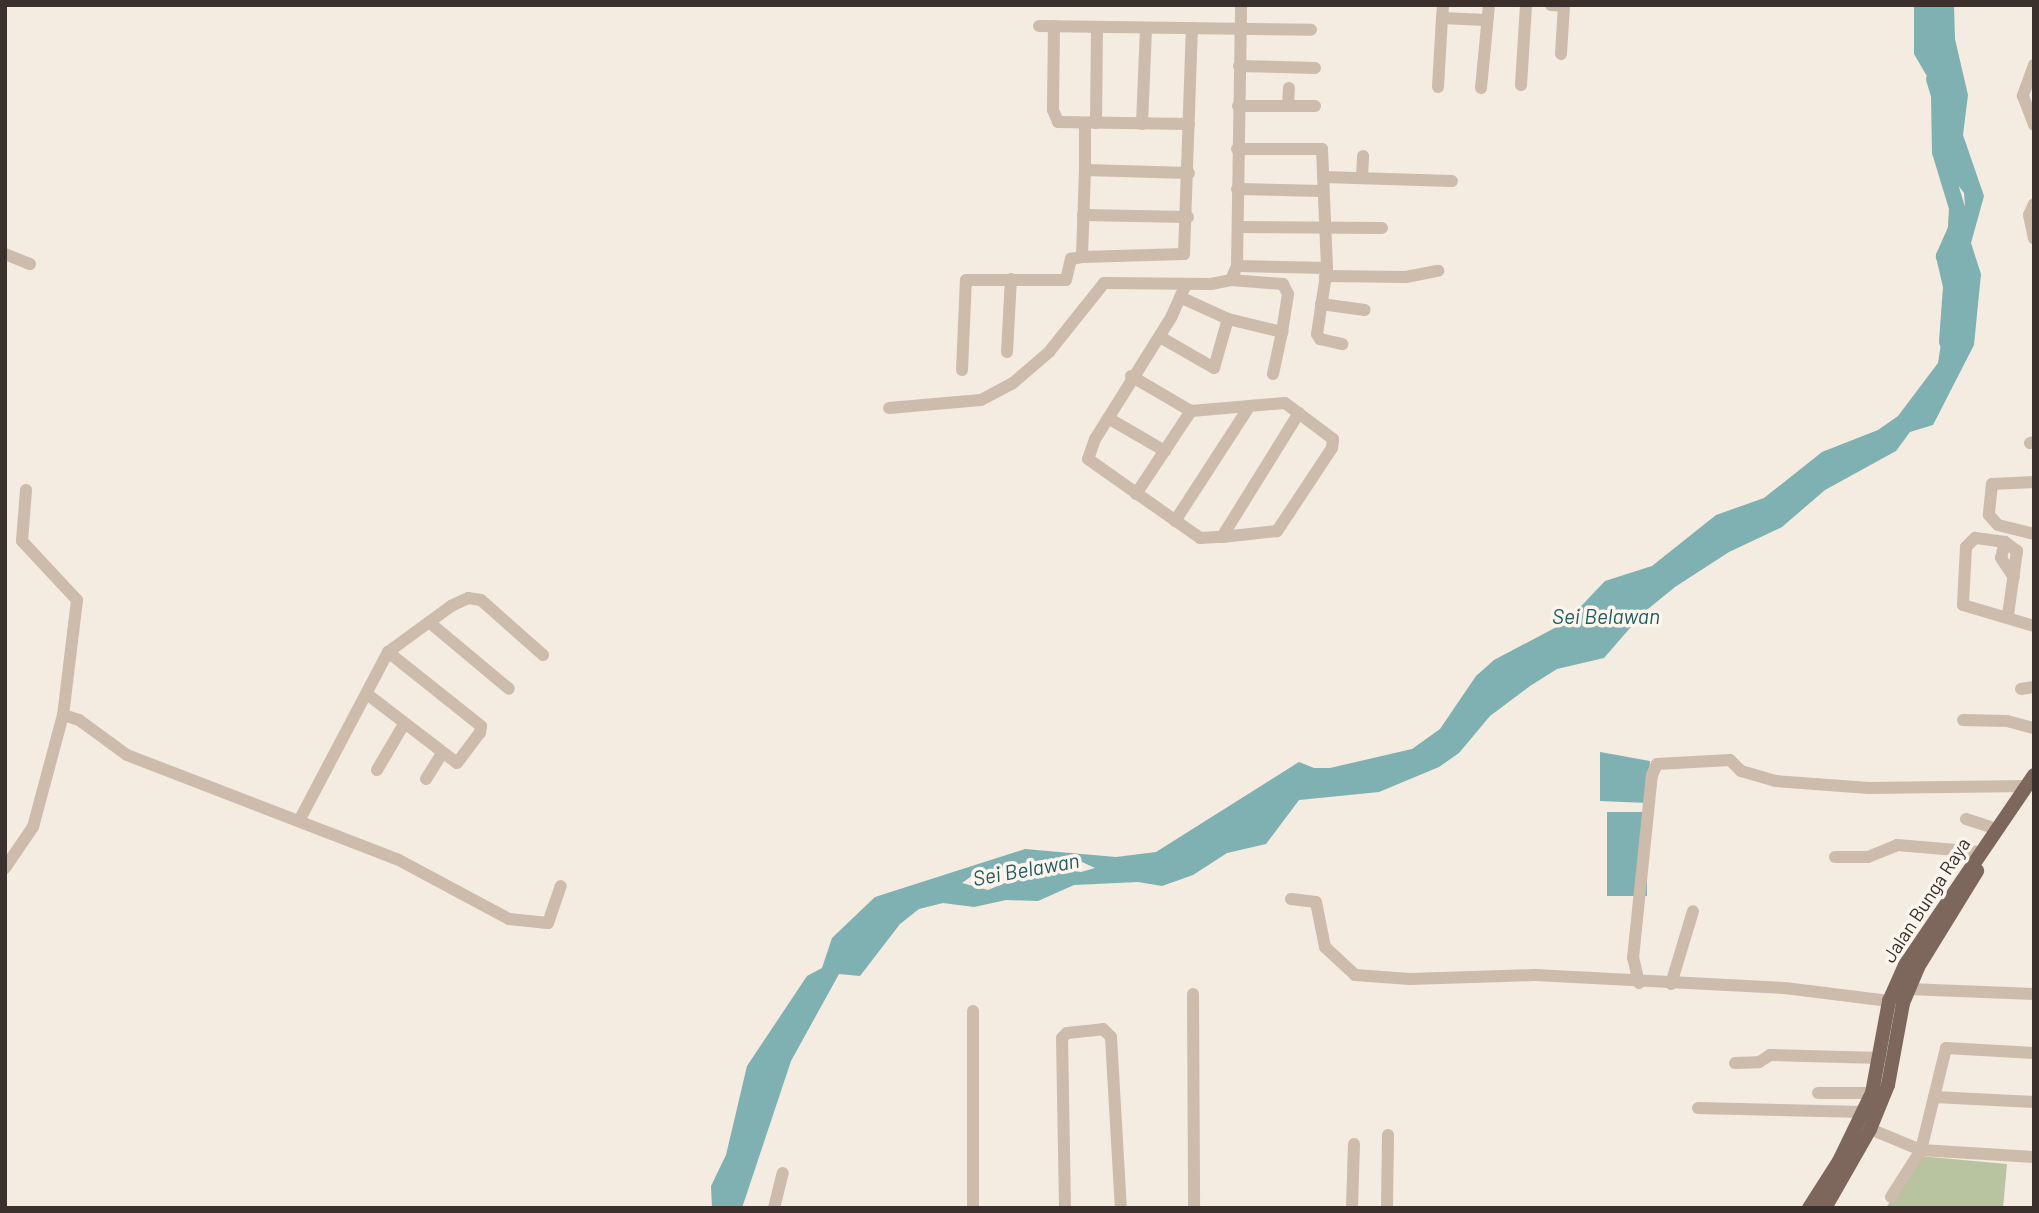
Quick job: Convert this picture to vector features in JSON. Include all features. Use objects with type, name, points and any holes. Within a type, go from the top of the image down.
[{"type":"main road","name":"Jalan Bunga Raya","points":[[1825,1208],[1854,1145],[1863,1112],[1872,1093],[1911,954],[1996,829],[2031,784]]},
{"type":"main road","name":"Jalan Bunga Raya","points":[[1809,1208],[1854,1145],[1870,1129],[1888,1085],[1900,997],[2031,784]]},
{"type":"street","points":[[1231,280],[1237,266],[1241,5]]},
{"type":"street","points":[[1481,88],[1485,20],[1489,5]]},
{"type":"street","points":[[1521,85],[1526,5]]},
{"type":"street","points":[[1551,5],[1564,6],[1561,54]]},
{"type":"street","points":[[1438,86],[1443,12],[1485,20]]},
{"type":"street","points":[[1039,26],[1311,30]]},
{"type":"street","points":[[1054,26],[1055,120],[1189,124]]},
{"type":"street","points":[[1082,257],[1085,170],[1097,27]]},
{"type":"street","points":[[962,370],[964,285],[972,279],[1066,280],[1071,259],[1181,256],[1186,250],[1192,28]]},
{"type":"street","points":[[1142,124],[1146,29]]},
{"type":"street","points":[[2034,65],[2023,96],[2034,125]]},
{"type":"street","points":[[1239,66],[1315,68]]},
{"type":"street","points":[[1288,106],[1289,88]]},
{"type":"street","points":[[1238,106],[1315,106]]},
{"type":"street","points":[[1237,149],[1322,149],[1327,230],[1326,272],[1318,338],[1342,344]]},
{"type":"street","points":[[1362,177],[1363,156]]},
{"type":"street","points":[[1085,170],[1189,173]]},
{"type":"street","points":[[1323,177],[1452,181]]},
{"type":"street","points":[[1237,189],[1323,191]]},
{"type":"street","points":[[2034,204],[2029,215],[2034,238]]},
{"type":"street","points":[[1083,215],[1188,218]]},
{"type":"street","points":[[1238,227],[1327,230],[1382,228]]},
{"type":"street","points":[[5,254],[30,264]]},
{"type":"street","points":[[1237,266],[1406,277],[1438,271]]},
{"type":"street","points":[[1007,352],[1011,279]]},
{"type":"street","points":[[888,408],[981,400],[1013,383],[1049,352],[1104,283],[1186,284],[1231,280],[1283,284],[1288,294],[1273,374]]},
{"type":"street","points":[[1130,376],[1191,411],[1247,410],[1280,402],[1334,443],[1297,505],[1277,531],[1200,537],[1088,459],[1130,376],[1160,337],[1182,298],[1186,284]]},
{"type":"street","points":[[1182,298],[1228,319],[1282,332]]},
{"type":"street","points":[[1321,304],[1365,310]]},
{"type":"street","points":[[1160,337],[1214,368],[1228,319]]},
{"type":"street","points":[[1175,521],[1247,410]]},
{"type":"street","points":[[1136,494],[1191,411]]},
{"type":"street","points":[[1222,537],[1299,414]]},
{"type":"street","points":[[1108,418],[1165,451]]},
{"type":"street","points":[[2034,482],[1992,484],[1989,515],[1994,523],[2034,534]]},
{"type":"street","points":[[5,868],[33,827],[63,715],[77,600],[22,541],[26,490]]},
{"type":"street","points":[[2008,615],[2017,551],[2005,542],[1969,541],[1961,601],[1974,610],[2008,615],[2034,626]]},
{"type":"street","points":[[300,819],[388,652],[429,622],[475,597],[543,655]]},
{"type":"street","points":[[429,622],[509,689]]},
{"type":"street","points":[[367,694],[442,753],[462,762],[481,726],[388,652]]},
{"type":"street","points":[[63,715],[79,720],[127,755],[300,819],[397,859],[509,919],[548,923],[561,886]]},
{"type":"street","points":[[1963,720],[2007,721],[2034,728]]},
{"type":"street","points":[[377,770],[404,724]]},
{"type":"street","points":[[426,779],[442,753]]},
{"type":"street","points":[[1639,983],[1633,958],[1652,775],[1657,764],[1730,760],[1741,771],[1776,780],[1868,788],[2031,784]]},
{"type":"street","points":[[1966,819],[1996,829]]},
{"type":"street","points":[[1931,830],[1932,846]]},
{"type":"street","points":[[1835,857],[1868,857],[1897,845],[1980,852]]},
{"type":"street","points":[[1291,899],[1316,902],[1325,947],[1355,975],[1456,979],[1516,974],[1639,983],[1785,988],[1900,997],[2034,994]]},
{"type":"street","points":[[1671,984],[1693,911]]},
{"type":"street","points":[[1192,994],[1194,1208]]},
{"type":"street","points":[[973,1011],[973,1208]]},
{"type":"street","points":[[1065,1208],[1062,1038],[1067,1033],[1103,1029],[1111,1037],[1121,1208]]},
{"type":"street","points":[[1891,1197],[1921,1150],[1946,1048],[2034,1053]]},
{"type":"street","points":[[1735,1063],[1759,1062],[1770,1055],[1880,1058]]},
{"type":"street","points":[[1818,1093],[1872,1093]]},
{"type":"street","points":[[1934,1097],[2034,1102]]},
{"type":"street","points":[[1698,1108],[1863,1112]]},
{"type":"street","points":[[1870,1129],[1921,1150],[2034,1157]]},
{"type":"street","points":[[1387,1208],[1388,1135]]},
{"type":"street","points":[[1352,1208],[1354,1144]]},
{"type":"street","points":[[774,1208],[783,1173]]},
{"type":"green space","points":[[1919,1156],[2007,1164],[2003,1208],[1886,1208]]},
{"type":"water","name":"Sei Belawan","points":[[1914,5],[1954,5],[1955,39],[1968,95],[1963,135],[1984,196],[1971,243],[1981,274],[1974,345],[1933,425],[1910,432],[1896,451],[1825,490],[1782,527],[1729,552],[1675,587],[1643,613],[1604,658],[1557,669],[1530,686],[1490,716],[1459,753],[1439,767],[1379,792],[1299,800],[1266,844],[1227,853],[1193,875],[1162,886],[1138,882],[1074,885],[1038,901],[1006,900],[974,907],[943,903],[919,909],[900,924],[860,976],[839,974],[791,1061],[742,1208],[712,1208],[711,1186],[726,1155],[747,1066],[807,976],[822,968],[832,938],[875,897],[1025,849],[1116,857],[1156,852],[1299,762],[1314,768],[1330,768],[1412,749],[1440,729],[1476,676],[1494,660],[1566,622],[1605,581],[1652,566],[1716,515],[1764,498],[1822,452],[1878,430],[1898,416],[1938,363],[1943,331],[1952,318],[1954,278],[1947,251],[1965,206],[1964,193],[1951,176],[1943,150],[1938,95],[1914,54]],"holes":[[[1032,861],[1082,862],[1095,868],[1081,872],[1058,867],[1030,873],[988,890],[962,883],[973,875]]]},
{"type":"water","points":[[1600,752],[1650,761],[1648,803],[1600,801]]},
{"type":"water","points":[[1607,812],[1647,812],[1647,896],[1607,896]]},
{"type":"waterway","name":"Sei Belawan","points":[[1934,79],[1939,95],[1940,152],[1957,208],[1956,229],[1944,256],[1951,287],[1947,342]]}]
